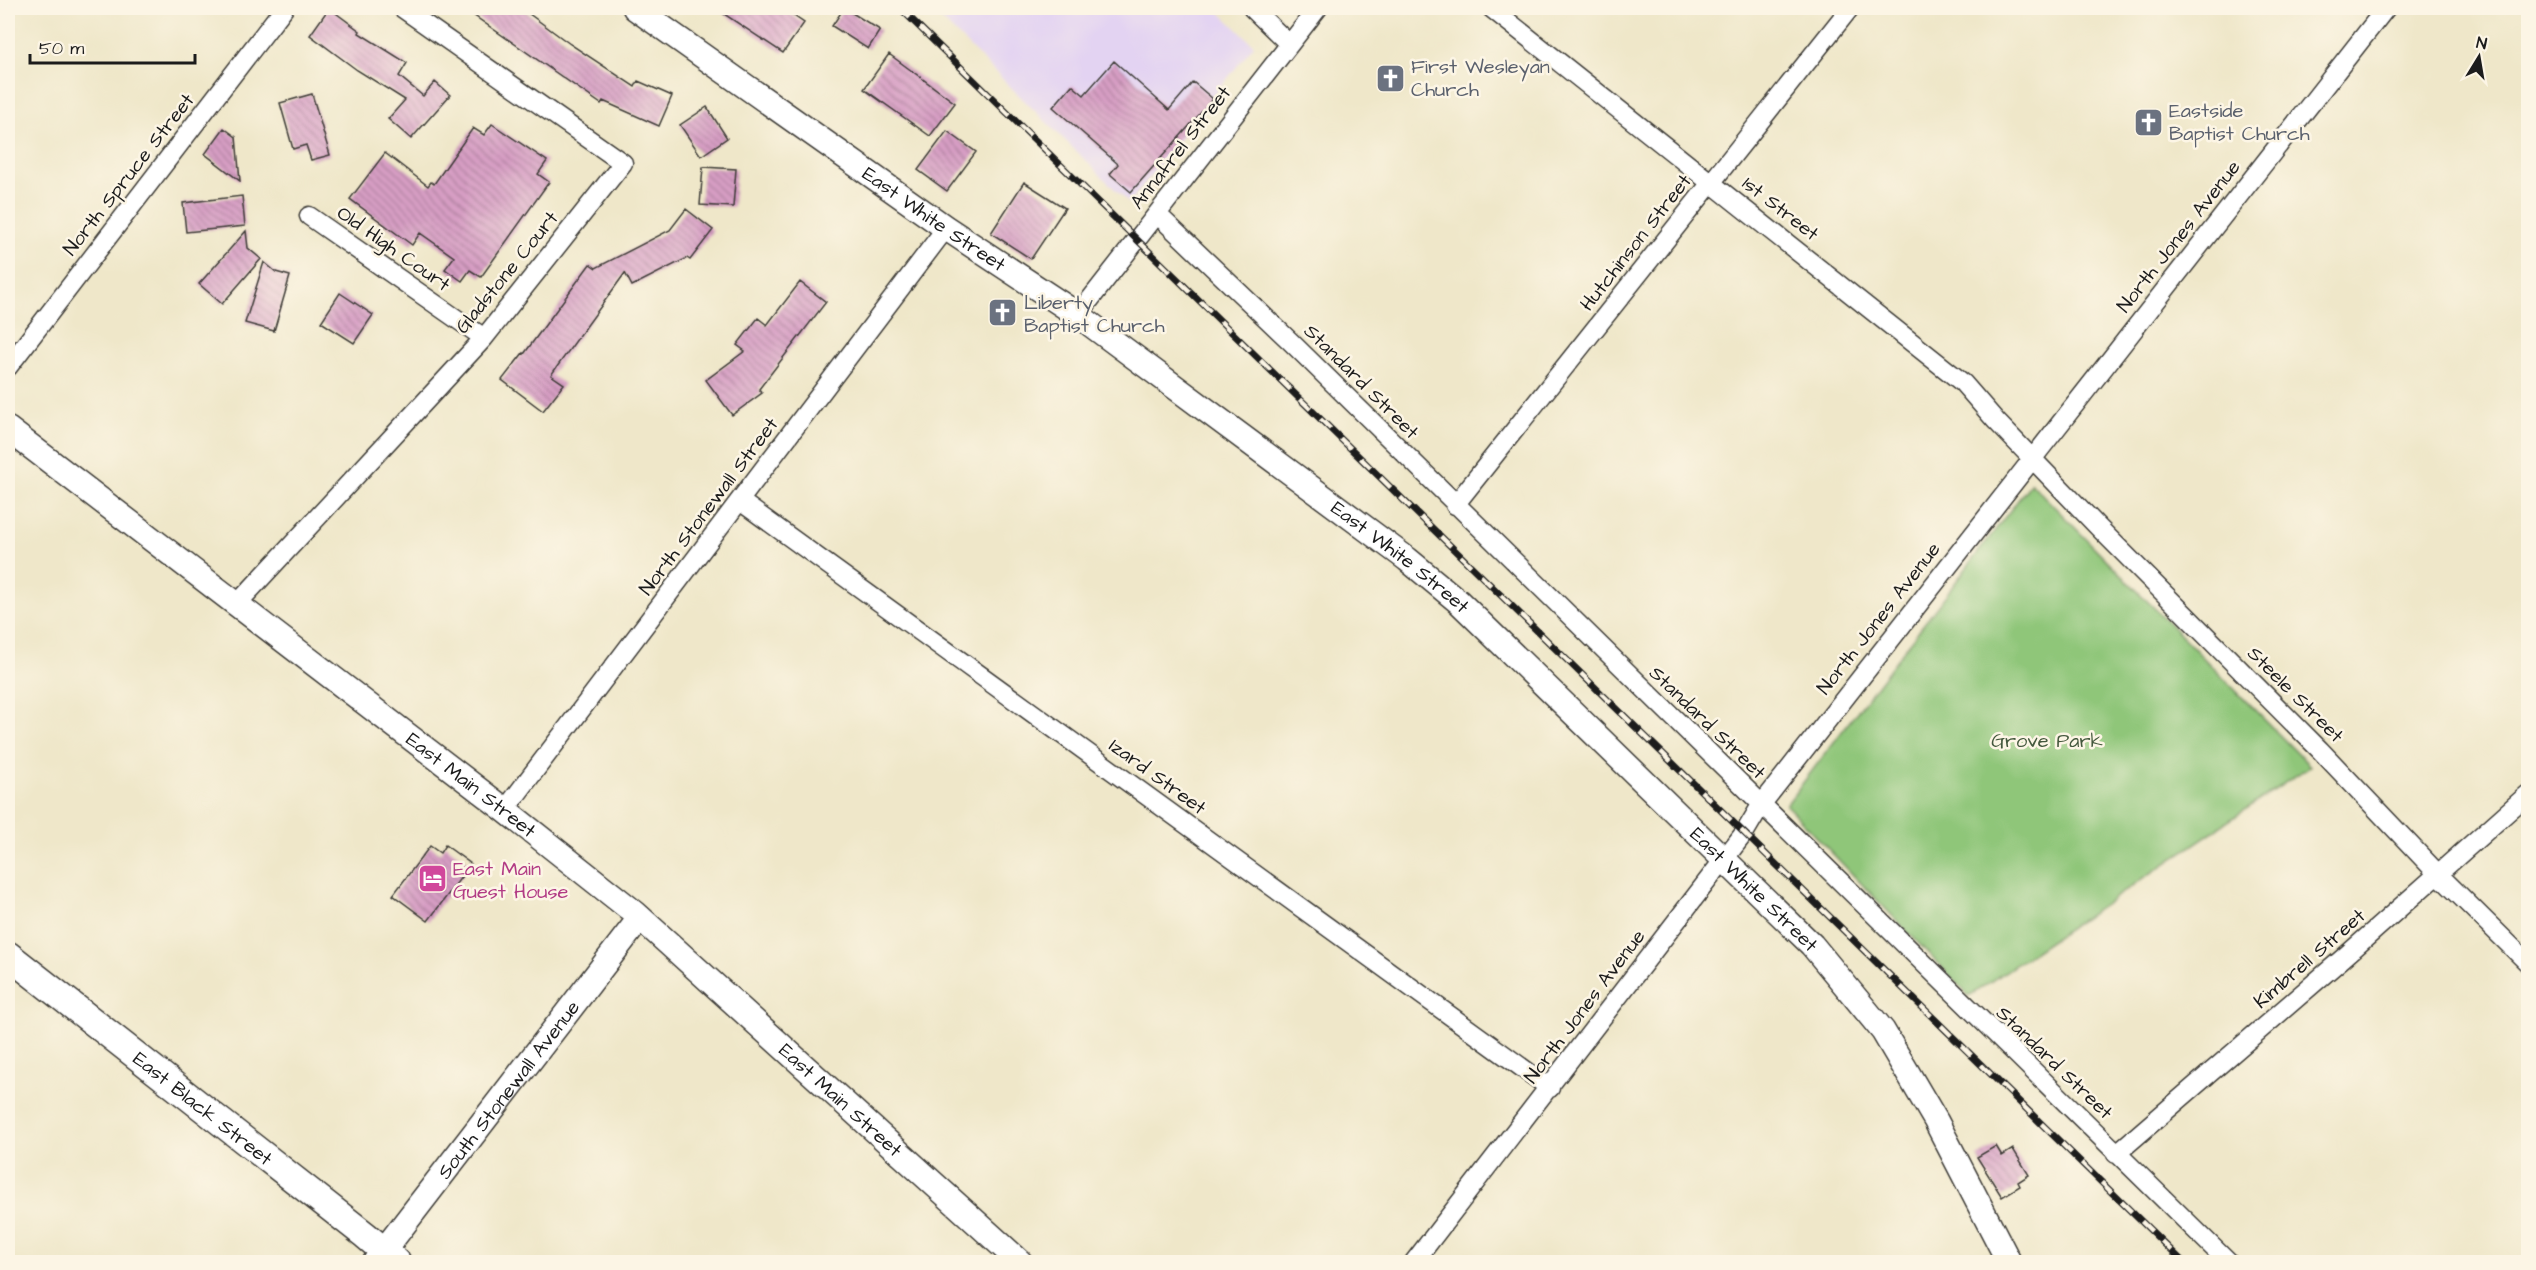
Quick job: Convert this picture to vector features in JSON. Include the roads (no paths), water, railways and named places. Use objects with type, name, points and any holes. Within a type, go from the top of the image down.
[{"type":"main road","name":"East Black Street","points":[[8,955],[386,1259]]},
{"type":"street","name":"North Spruce Street","points":[[8,367],[284,8]]},
{"type":"street","name":"Gladstone Court","points":[[237,604],[484,338],[623,163],[402,8]]},
{"type":"street","name":"East White Street","points":[[636,8],[946,228],[1078,315],[1397,552],[1459,602],[1812,945],[1883,1031],[1936,1120],[2009,1263]]},
{"type":"street","points":[[1252,8],[1289,44]]},
{"type":"street","name":"Annafrel Street","points":[[1078,315],[1318,8]]},
{"type":"street","name":"1st Street","points":[[1491,8],[1963,383],[2032,457]]},
{"type":"street","name":"Hutchinson Street","points":[[1455,505],[1850,8]]},
{"type":"street","name":"North Jones Avenue","points":[[1414,1263],[1745,832],[1761,805],[2386,8]]},
{"type":"street","name":"Standard Street","points":[[1157,214],[1291,342],[2228,1263]]},
{"type":"street","name":"Old High Court","points":[[309,216],[484,338]]},
{"type":"street","name":"North Stonewall Street","points":[[505,810],[946,228]]},
{"type":"street","name":"East Main Street","points":[[8,429],[505,810],[640,918],[1020,1263]]},
{"type":"street","name":"Steele Street","points":[[2032,457],[2438,874],[2529,963]]},
{"type":"street","name":"Izard Street","points":[[740,501],[1550,1088]]},
{"type":"street","name":"Kimbrell Street","points":[[2116,1154],[2343,959],[2529,794]]},
{"type":"street","name":"South Stonewall Avenue","points":[[386,1259],[640,918]]},
{"type":"railway","points":[[900,8],[2183,1262]]},
{"type":"place","name":"First Wesleyan Church","points":[[1390,78]]},
{"type":"place","name":"Eastside Baptist Church","points":[[2148,122]]},
{"type":"place","name":"Liberty Baptist Church","points":[[1003,313]]},
{"type":"place","name":"East Main Guest House","points":[[432,879]]},
{"type":"park label","name":"Grove Park","points":[[2047,740]]}]
